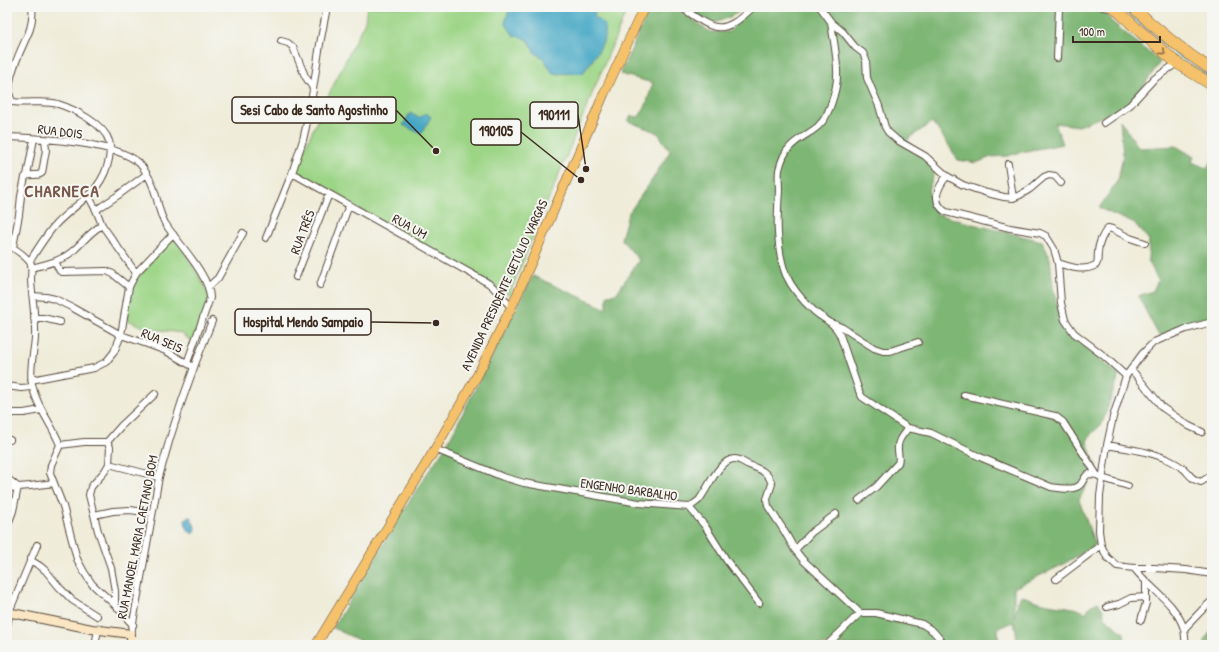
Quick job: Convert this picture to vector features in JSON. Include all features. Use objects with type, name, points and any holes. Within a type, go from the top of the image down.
[{"type":"highway","points":[[1110,7],[1177,63],[1212,86]]},
{"type":"highway","points":[[1133,7],[1182,50],[1212,70]]},
{"type":"main road","name":"AVENIDA PRESIDENTE GETÚLIO VARGAS","points":[[316,645],[435,449],[478,374],[511,307],[604,94],[644,7]]},
{"type":"street","points":[[32,7],[33,14],[30,29],[8,81],[10,98],[13,102],[54,103],[85,116],[105,133],[111,150],[107,170],[98,186],[57,223],[30,261],[35,336],[31,368],[32,384],[41,410],[56,433],[60,445],[51,465],[50,473],[63,506],[77,559],[92,584],[115,605],[133,625]]},
{"type":"street","points":[[266,238],[292,173],[304,135],[327,7]]},
{"type":"street","points":[[681,7],[708,25],[719,28],[734,23],[753,7]]},
{"type":"street","points":[[820,7],[831,22],[843,32],[855,47],[863,53],[866,60],[868,78],[879,106],[885,127],[896,140],[925,156],[947,176],[963,185],[987,193],[1013,198],[1020,195],[1049,175],[1055,176],[1061,183]]},
{"type":"street","points":[[1057,58],[1059,7]]},
{"type":"street","points":[[831,22],[837,75],[836,86],[828,112],[822,123],[792,145],[786,152],[779,170],[778,215],[781,258],[787,276],[804,302],[815,312],[833,324],[843,328],[874,348],[884,351],[890,351],[918,342]]},
{"type":"street","points":[[281,41],[288,43],[293,47],[305,76],[313,88]]},
{"type":"street","points":[[1104,122],[1130,105],[1154,79],[1177,63]]},
{"type":"street","name":"RUA DOIS","points":[[7,137],[45,139],[76,143],[111,150],[124,154],[137,161],[142,166],[155,189],[158,208],[164,223],[189,256],[208,287]]},
{"type":"street","points":[[30,261],[10,246],[20,215],[20,196],[25,177],[27,175],[34,139]]},
{"type":"street","points":[[27,175],[39,175],[42,173],[46,150],[45,139]]},
{"type":"street","points":[[1008,164],[1013,198]]},
{"type":"street","name":"RUA UM","points":[[292,173],[488,283],[511,307]]},
{"type":"street","points":[[96,210],[147,174]]},
{"type":"street","points":[[947,176],[942,181],[936,200],[938,206],[943,211],[1043,234],[1047,238],[1054,249],[1058,263],[1061,303],[1065,320],[1074,333],[1104,356],[1126,376]]},
{"type":"street","name":"RUA TRÊS","points":[[296,277],[329,194]]},
{"type":"street","points":[[88,195],[102,225],[136,273]]},
{"type":"street","points":[[320,285],[349,205]]},
{"type":"street","points":[[31,268],[55,262],[73,251],[91,232],[102,225]]},
{"type":"street","points":[[1058,263],[1082,269],[1090,268],[1096,265],[1098,261],[1097,254],[1099,246],[1108,228],[1145,243]]},
{"type":"street","points":[[187,363],[210,298],[208,287],[220,274],[243,233]]},
{"type":"street","points":[[7,386],[21,388],[94,368],[106,362],[114,352],[121,335],[129,287],[136,273],[173,234]]},
{"type":"street","points":[[55,262],[62,272],[107,270],[129,287]]},
{"type":"street","name":"RUA SEIS","points":[[33,296],[55,299],[121,335],[166,351],[194,366]]},
{"type":"street","points":[[34,318],[43,318],[60,322]]},
{"type":"street","name":"RUA MANOEL MARIA CAETANO BOM","points":[[131,645],[131,634],[152,513],[165,453],[194,366],[212,321]]},
{"type":"street","points":[[1212,322],[1186,329],[1154,342],[1143,353],[1126,376],[1113,417],[1100,476],[1099,513],[1101,545],[1107,557],[1117,566],[1174,569],[1212,574]]},
{"type":"street","points":[[833,324],[840,335],[860,394],[869,402],[908,428],[931,433],[980,457],[1051,487],[1076,488],[1088,474],[1100,476],[1128,486]]},
{"type":"street","points":[[1131,369],[1163,408],[1189,426],[1202,432]]},
{"type":"street","points":[[60,445],[84,442],[107,442],[121,426],[155,394]]},
{"type":"street","points":[[964,395],[1055,416],[1062,422],[1100,476]]},
{"type":"street","points":[[7,413],[24,413],[41,410]]},
{"type":"street","points":[[859,500],[876,487],[898,464],[899,440],[908,428]]},
{"type":"street","points":[[107,442],[110,447],[109,464],[105,471],[93,484],[89,495],[111,568],[115,591],[115,605]]},
{"type":"street","points":[[1107,445],[1148,452],[1162,457],[1179,466],[1196,481],[1201,482],[1212,475]]},
{"type":"street","name":"ENGENHO BARBALHO","points":[[435,449],[503,477],[524,483],[639,504],[689,507],[699,500],[712,478],[728,460],[733,458],[738,459],[763,470],[768,475],[772,484],[768,496],[768,506],[795,550],[803,560],[860,613]]},
{"type":"street","points":[[109,464],[159,477]]},
{"type":"street","points":[[7,478],[18,487]]},
{"type":"street","points":[[7,488],[54,483]]},
{"type":"street","points":[[7,527],[13,511],[18,487]]},
{"type":"street","points":[[689,507],[705,526],[727,561],[758,603]]},
{"type":"street","points":[[94,515],[113,511],[130,510],[152,513]]},
{"type":"street","points":[[795,550],[812,532],[836,514]]},
{"type":"street","points":[[7,626],[9,612],[37,545]]},
{"type":"street","points":[[1056,579],[1101,545]]},
{"type":"street","points":[[30,560],[46,571],[72,600],[97,616]]},
{"type":"street","points":[[1134,568],[1176,612],[1184,629],[1186,645]]},
{"type":"street","points":[[1141,620],[1146,597],[1146,582]]},
{"type":"street","points":[[1107,607],[1119,604],[1131,598],[1146,597]]},
{"type":"street","points":[[1184,629],[1212,601]]},
{"type":"street","points":[[9,612],[98,630],[131,634]]},
{"type":"street","points":[[827,645],[860,613],[876,613],[922,624],[933,631],[945,645]]},
{"type":"street","points":[[95,645],[98,630]]},
{"type":"green space","points":[[367,7],[628,7],[509,295],[294,172],[331,90],[365,21]]},
{"type":"green space","points":[[651,7],[675,7],[710,32],[729,32],[747,12],[754,7],[1100,7],[1112,22],[1160,62],[1130,105],[1079,126],[1055,123],[1063,144],[1008,156],[991,157],[976,163],[958,160],[932,122],[907,140],[935,172],[928,190],[937,214],[1042,241],[1050,258],[1053,287],[1060,320],[1073,337],[1119,375],[1102,424],[1091,434],[1087,441],[1097,466],[1079,500],[1095,545],[1062,565],[1014,588],[1014,618],[1021,595],[1041,602],[1072,608],[1086,613],[1090,606],[1098,602],[1103,610],[1105,618],[1124,633],[1125,645],[1017,645],[1014,622],[998,628],[999,645],[369,645],[333,628],[420,484],[446,446],[533,276],[607,309],[607,295],[616,294],[639,260],[621,239],[628,214],[670,151],[658,133],[628,121],[631,116],[639,117],[646,105],[653,83],[620,74]]},
{"type":"green space","points":[[687,7],[747,7],[728,18],[708,25]]},
{"type":"green space","points":[[1120,120],[1139,148],[1176,146],[1194,157],[1192,162],[1206,168],[1212,161],[1212,320],[1176,329],[1159,336],[1138,296],[1153,291],[1158,280],[1148,260],[1149,240],[1135,224],[1099,208],[1118,180],[1123,155]]},
{"type":"green space","points":[[172,236],[193,266],[210,298],[193,343],[181,333],[145,328],[128,320],[129,289]]},
{"type":"green space","points":[[1212,630],[1212,645],[1205,645],[1205,639]]},
{"type":"water","points":[[510,7],[596,7],[594,16],[602,22],[605,27],[603,41],[596,55],[583,73],[553,74],[544,59],[534,52],[529,41],[519,36],[514,36],[505,23]]},
{"type":"water","points":[[410,113],[419,118],[426,113],[431,117],[421,134],[403,125]]},
{"type":"water","points":[[189,517],[193,518],[191,520],[196,530],[193,534],[185,523],[185,519]]},
{"type":"waterway","points":[[1123,7],[1165,46],[1212,78]]},
{"type":"place","name":"Sesi Cabo de Santo Agostinho","points":[[436,151]]},
{"type":"place","name":"190111","points":[[586,169]]},
{"type":"place","name":"190105","points":[[581,180]]},
{"type":"place","name":"Hospital Mendo Sampaio","points":[[436,323]]},
{"type":"district","name":"CHARNECA","points":[[62,191]]}]
